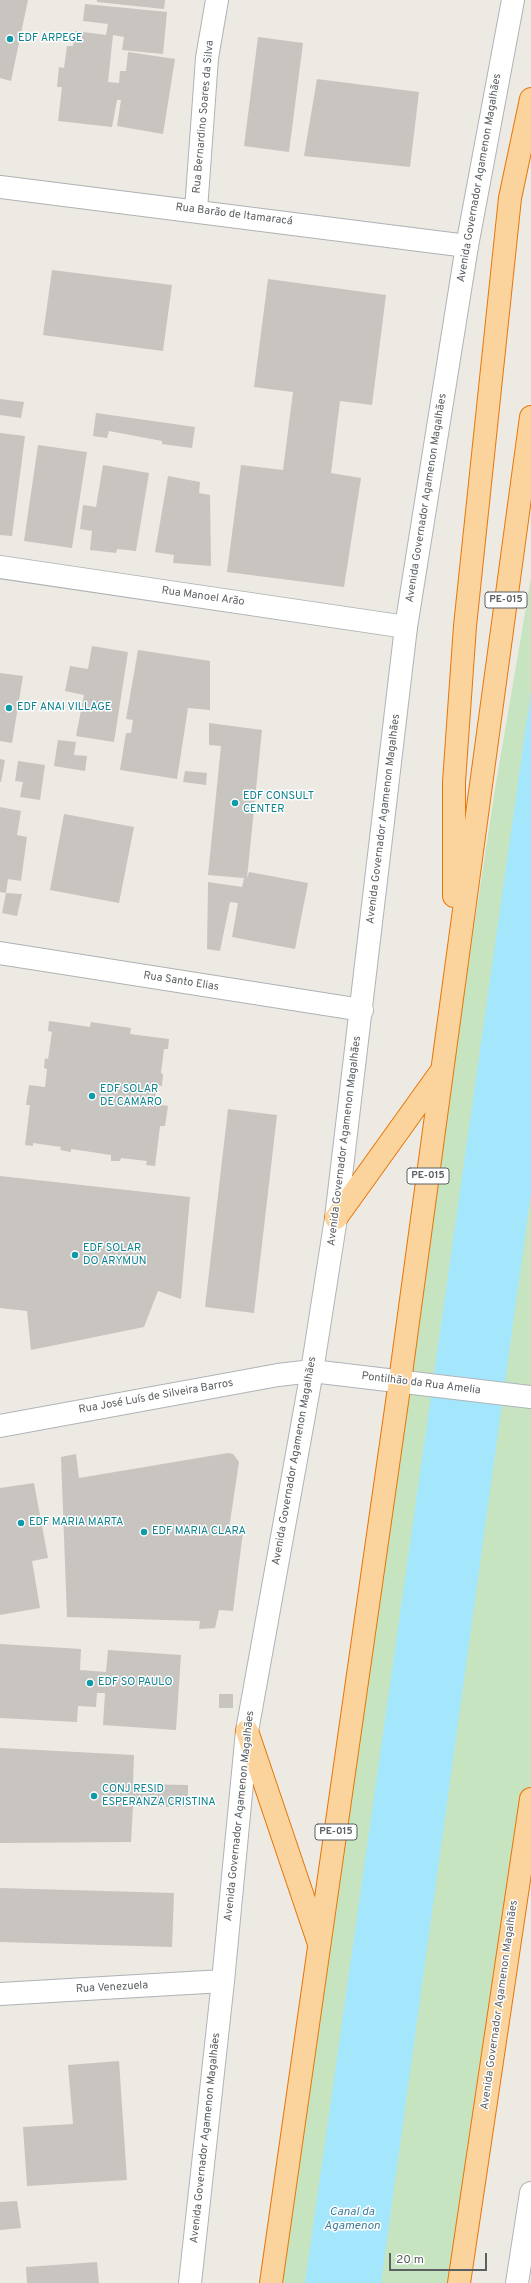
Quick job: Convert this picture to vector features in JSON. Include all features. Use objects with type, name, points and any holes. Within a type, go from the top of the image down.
[{"type":"highway","points":[[455,971],[454,782],[465,626],[510,198],[531,99]]},
{"type":"highway","name":"PE-015","points":[[271,2283],[400,1381],[531,417]]},
{"type":"highway","points":[[336,1218],[442,1071]]},
{"type":"highway","points":[[247,1731],[319,1945]]},
{"type":"highway","name":"Avenida Governador Agamenon Magalhães","points":[[459,2283],[531,1799]]},
{"type":"main road","name":"Rua Bernardino Soares da Silva","points":[[196,210],[207,58],[217,0]]},
{"type":"main road","name":"Avenida Governador Agamenon Magalhães","points":[[190,2283],[223,1981],[247,1731],[312,1371],[336,1218],[362,1010],[406,627],[467,246],[513,0]]},
{"type":"main road","name":"Rua Barão de Itamaracá","points":[[0,187],[196,210],[467,246]]},
{"type":"main road","name":"Rua Manoel Arão","points":[[0,567],[406,627]]},
{"type":"main road","name":"Rua Santo Elias","points":[[0,953],[362,1010]]},
{"type":"main road","name":"Pontilhão da Rua Amelia","points":[[312,1371],[531,1397]]},
{"type":"main road","name":"Rua José Luís de Silveira Barros","points":[[0,1426],[278,1375],[312,1371]]},
{"type":"main road","name":"Rua Venezuela","points":[[0,1994],[223,1981]]},
{"type":"main road","points":[[517,2283],[531,2193]]},
{"type":"green space","points":[[531,578],[531,1799],[459,2283],[271,2283],[319,1945],[495,789]]},
{"type":"water","name":"Canal da Agamenon","points":[[531,691],[531,1193],[381,2283],[305,2283]]},
{"type":"building","name":"EDF ARPEGE","points":[[0,0],[28,0],[11,81],[0,78]]},
{"type":"building","points":[[97,0],[165,0],[164,9],[97,2]]},
{"type":"building","points":[[85,4],[167,12],[163,54],[122,50],[124,37],[113,35],[108,82],[119,83],[120,71],[126,71],[128,52],[175,59],[163,134],[117,126],[121,100],[117,100],[112,127],[58,121],[62,87],[57,87],[59,67],[64,68],[67,46],[73,46],[75,31],[106,35],[108,24],[83,21]]},
{"type":"building","points":[[258,37],[303,43],[289,152],[244,146]]},
{"type":"building","points":[[317,79],[419,92],[410,167],[304,156]]},
{"type":"building","points":[[52,270],[172,285],[163,351],[43,335]]},
{"type":"building","points":[[268,279],[386,295],[372,405],[340,401],[331,473],[361,478],[344,587],[227,572],[241,465],[283,470],[293,392],[254,387]]},
{"type":"building","points":[[0,399],[24,402],[21,418],[0,415]]},
{"type":"building","points":[[96,413],[195,427],[192,448],[162,444],[162,441],[109,431],[107,438],[93,436]]},
{"type":"building","points":[[0,433],[25,436],[12,536],[0,535]]},
{"type":"building","points":[[38,445],[87,452],[72,548],[24,541]]},
{"type":"building","points":[[103,465],[149,473],[136,551],[117,549],[116,553],[90,550],[92,531],[80,529],[83,505],[96,507]]},
{"type":"building","points":[[168,476],[200,482],[199,493],[210,495],[211,566],[173,563],[174,555],[155,552]]},
{"type":"building","points":[[92,646],[128,652],[114,742],[76,736],[84,695],[65,691],[70,666],[88,669]]},
{"type":"building","points":[[138,650],[210,661],[210,710],[188,708],[177,779],[120,770],[126,733],[131,733],[133,720],[126,719]]},
{"type":"building","name":"EDF ANAI VILLAGE","points":[[0,673],[23,676],[12,743],[0,741]]},
{"type":"building","points":[[209,723],[262,730],[247,878],[249,872],[308,883],[295,949],[232,937],[238,903],[230,902],[220,951],[207,949],[208,882],[242,887],[244,878],[208,875],[221,746],[209,745]]},
{"type":"building","points":[[58,740],[76,742],[74,755],[87,756],[85,771],[54,766]]},
{"type":"building","points":[[0,759],[5,760],[1,782],[0,782]]},
{"type":"building","points":[[18,761],[45,765],[40,800],[20,797],[23,782],[15,781]]},
{"type":"building","points":[[185,771],[207,773],[206,785],[183,782]]},
{"type":"building","points":[[0,807],[21,811],[17,835],[27,837],[21,881],[8,879],[6,893],[0,892]]},
{"type":"building","points":[[64,814],[134,827],[119,903],[50,890]]},
{"type":"building","points":[[6,893],[22,894],[17,916],[2,913]]},
{"type":"building","name":"EDF SOLAR DE CAMARO","points":[[49,1021],[90,1027],[91,1022],[131,1028],[130,1034],[169,1039],[168,1049],[164,1049],[161,1073],[163,1074],[162,1086],[157,1085],[154,1104],[168,1106],[165,1126],[160,1126],[155,1166],[146,1165],[147,1161],[121,1158],[120,1161],[111,1161],[111,1155],[71,1149],[71,1152],[60,1150],[61,1147],[33,1143],[33,1146],[25,1145],[30,1105],[26,1105],[29,1085],[45,1087],[47,1069],[44,1068],[45,1058],[48,1059],[52,1032],[48,1031]]},
{"type":"building","points":[[228,1109],[277,1115],[254,1313],[205,1307]]},
{"type":"building","points":[[0,1176],[190,1197],[181,1299],[158,1291],[144,1327],[31,1350],[27,1311],[0,1308]]},
{"type":"building","points":[[228,1453],[233,1454],[239,1462],[229,1529],[243,1532],[233,1611],[219,1610],[215,1628],[199,1629],[200,1621],[67,1617],[61,1457],[76,1454],[79,1478]]},
{"type":"building","name":"EDF MARIA MARTA","points":[[34,1483],[48,1558],[32,1561],[40,1608],[0,1615],[0,1488]]},
{"type":"building","name":"EDF SO PAULO","points":[[0,1644],[81,1649],[80,1670],[106,1672],[108,1650],[181,1655],[176,1730],[103,1725],[105,1693],[97,1693],[96,1707],[78,1706],[77,1722],[0,1718]]},
{"type":"building","points":[[219,1694],[233,1694],[233,1708],[219,1708]]},
{"type":"building","name":"CONJ RESID ESPERANZA CRISTINA","points":[[0,1748],[134,1755],[133,1784],[188,1785],[188,1807],[133,1806],[131,1842],[0,1843]]},
{"type":"building","points":[[0,1888],[174,1893],[172,1947],[0,1942]]},
{"type":"building","points":[[119,2061],[127,2180],[27,2186],[23,2127],[73,2124],[68,2065]]},
{"type":"building","points":[[17,2201],[21,2228],[0,2230],[0,2202]]},
{"type":"building","points":[[97,2262],[99,2283],[27,2283],[26,2267]]},
{"type":"place","name":"EDF ARPEGE","points":[[10,39]]},
{"type":"place","name":"EDF ANAI VILLAGE","points":[[9,708]]},
{"type":"place","name":"EDF CONSULT CENTER","points":[[235,803]]},
{"type":"place","name":"EDF SOLAR DE CAMARO","points":[[92,1096]]},
{"type":"place","name":"EDF SOLAR DO ARYMUN","points":[[75,1255]]},
{"type":"place","name":"EDF MARIA MARTA","points":[[21,1523]]},
{"type":"place","name":"EDF MARIA CLARA","points":[[144,1532]]},
{"type":"place","name":"EDF SO PAULO","points":[[90,1683]]},
{"type":"place","name":"CONJ RESID ESPERANZA CRISTINA","points":[[94,1796]]}]
